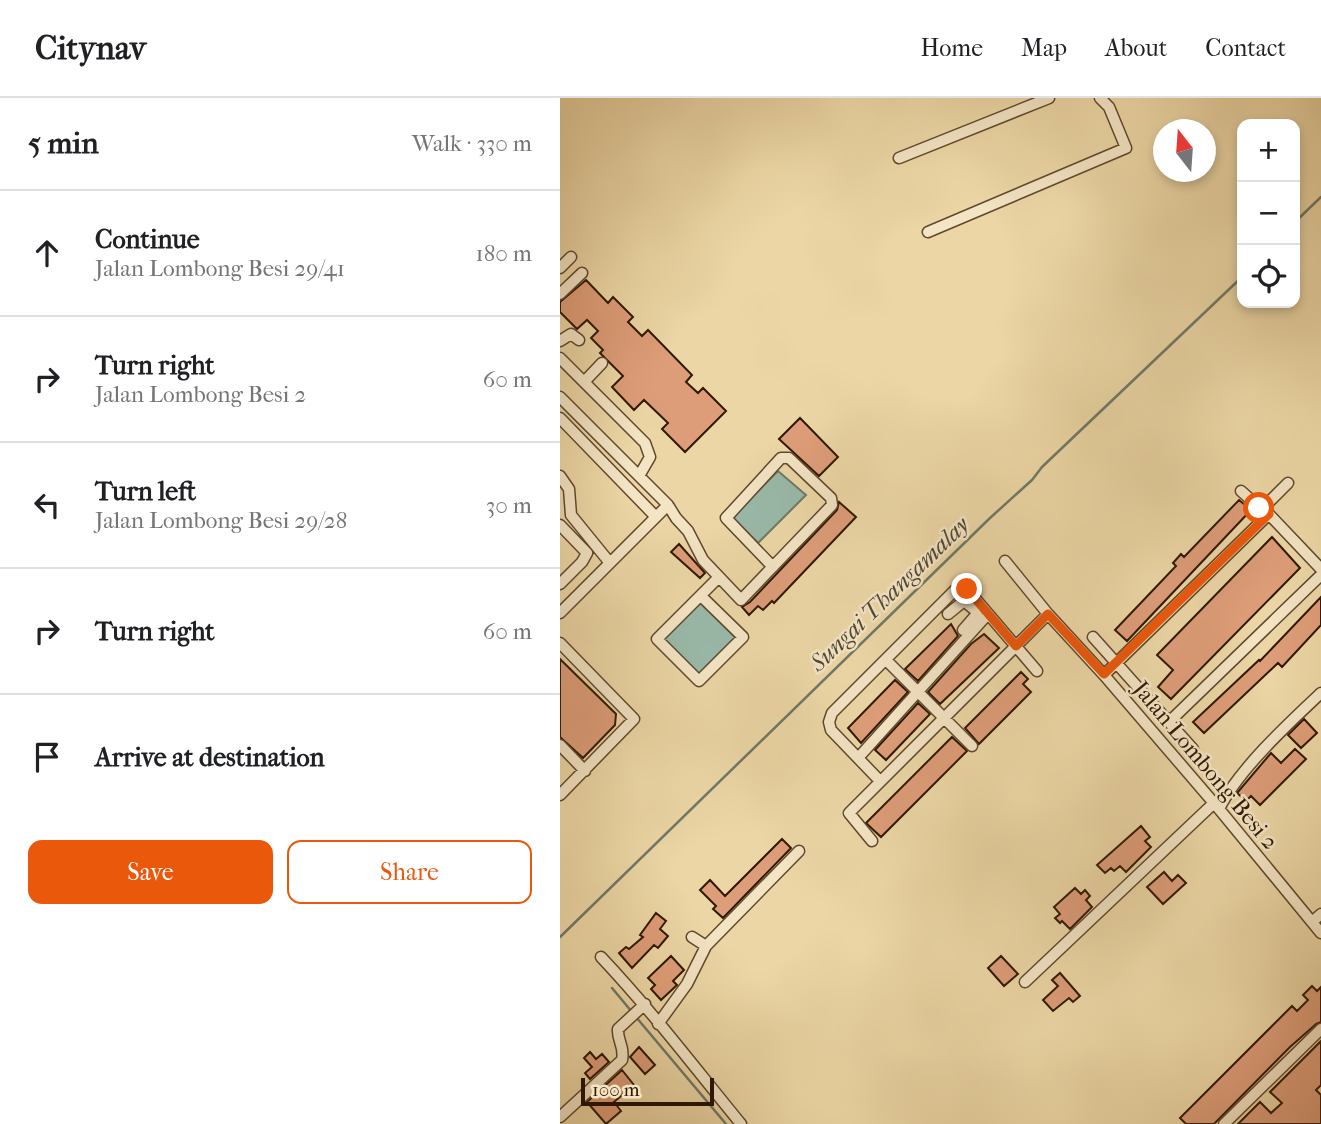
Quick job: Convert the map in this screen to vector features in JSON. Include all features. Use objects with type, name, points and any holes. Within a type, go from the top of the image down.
[{"type":"street","points":[[899,158],[1049,98]]},
{"type":"street","points":[[928,232],[1126,148],[1109,107],[1100,98]]},
{"type":"street","points":[[560,268],[571,257]]},
{"type":"street","points":[[560,294],[582,273]]},
{"type":"street","points":[[560,341],[571,334],[579,340]]},
{"type":"street","points":[[560,358],[645,443],[650,457],[639,476]]},
{"type":"street","points":[[584,382],[602,363]]},
{"type":"street","points":[[560,397],[668,505],[688,531],[703,561],[741,600],[832,505],[833,501],[785,457],[781,458],[726,518],[772,567]]},
{"type":"street","points":[[560,418],[656,517]]},
{"type":"street","points":[[560,476],[569,489],[571,515],[610,562]]},
{"type":"street","points":[[1104,674],[1266,511],[1288,483]]},
{"type":"street","points":[[1241,491],[1266,511],[1321,569]]},
{"type":"street","points":[[560,613],[668,505]]},
{"type":"street","points":[[560,526],[586,551],[582,562],[560,584]]},
{"type":"street","name":"Jalan Lombong Besi 2","points":[[1005,561],[1048,614],[1104,674],[1321,933]]},
{"type":"street","points":[[582,562],[597,575]]},
{"type":"street","points":[[1169,722],[1321,575]]},
{"type":"street","points":[[701,596],[743,637],[699,681],[657,639],[719,577]]},
{"type":"street","points":[[880,781],[831,730],[829,722],[832,713],[961,587],[967,589],[1037,671]]},
{"type":"street","points":[[858,758],[918,692],[966,633],[976,611],[964,601],[947,614]]},
{"type":"street","points":[[939,606],[966,633]]},
{"type":"street","points":[[966,633],[989,614]]},
{"type":"street","points":[[872,841],[849,813],[1048,614]]},
{"type":"street","points":[[1093,637],[1193,749]]},
{"type":"street","points":[[560,643],[634,719],[586,771],[560,794]]},
{"type":"street","points":[[886,660],[972,746]]},
{"type":"street","points":[[1025,982],[1216,806],[1261,753],[1321,693]]},
{"type":"street","points":[[560,745],[586,771]]},
{"type":"street","points":[[658,1024],[687,984],[706,946],[799,851]]},
{"type":"street","points":[[1312,922],[1321,914]]},
{"type":"street","points":[[692,937],[706,946]]},
{"type":"street","points":[[601,957],[741,1124]]},
{"type":"street","points":[[560,1117],[622,1060],[623,1046],[617,1036],[618,1029],[641,1007]]},
{"type":"street","points":[[1224,1124],[1321,1029]]},
{"type":"shaded area","points":[[778,471],[806,495],[758,543],[732,517]]},
{"type":"shaded area","points":[[700,602],[737,639],[699,676],[662,639]]},
{"type":"building","points":[[586,280],[608,303],[613,297],[633,317],[628,322],[642,336],[648,330],[692,375],[686,382],[698,393],[703,388],[726,411],[685,452],[662,429],[668,423],[644,400],[634,410],[612,387],[623,376],[600,353],[603,350],[591,338],[598,331],[587,320],[577,329],[560,312],[560,302]]},
{"type":"building","points":[[800,418],[838,457],[819,476],[779,439]]},
{"type":"building","points":[[1239,500],[1251,510],[1127,641],[1115,630],[1176,566],[1173,563],[1181,554],[1184,557]]},
{"type":"building","points":[[839,502],[856,517],[774,603],[772,601],[763,610],[758,606],[749,615],[742,607],[750,602],[837,510]]},
{"type":"building","points":[[1272,537],[1300,568],[1171,699],[1158,687],[1173,670],[1157,655]]},
{"type":"building","points":[[679,544],[705,573],[700,578],[671,552]]},
{"type":"building","points":[[1321,597],[1321,625],[1282,667],[1278,663],[1204,733],[1193,722],[1260,661]]},
{"type":"building","points":[[951,624],[958,636],[918,681],[905,669]]},
{"type":"building","points":[[984,634],[999,648],[940,704],[928,692],[971,644]]},
{"type":"building","points":[[560,659],[616,714],[615,725],[583,758],[560,737]]},
{"type":"building","points":[[1021,672],[1028,679],[1023,684],[1031,692],[979,744],[965,728]]},
{"type":"building","points":[[895,680],[908,692],[861,743],[848,728]]},
{"type":"building","points":[[918,703],[930,714],[886,760],[875,750]]},
{"type":"building","points":[[1304,719],[1317,733],[1301,748],[1288,735]]},
{"type":"building","points":[[952,737],[967,751],[881,837],[866,823]]},
{"type":"building","points":[[1295,749],[1306,759],[1260,805],[1251,796],[1246,801],[1237,793],[1271,753],[1281,763]]},
{"type":"building","points":[[1141,826],[1150,837],[1145,841],[1151,847],[1126,872],[1120,866],[1105,873],[1097,865]]},
{"type":"building","points":[[782,839],[791,848],[723,918],[713,909],[716,906],[700,890],[710,880],[725,896]]},
{"type":"building","points":[[1164,872],[1172,881],[1178,875],[1186,883],[1163,904],[1147,887]]},
{"type":"building","points":[[1075,888],[1081,894],[1085,890],[1090,896],[1086,900],[1092,907],[1070,929],[1055,918],[1060,914],[1054,907]]},
{"type":"building","points":[[656,913],[666,921],[660,929],[668,936],[658,948],[654,945],[632,968],[619,953],[626,947],[629,949],[643,937],[640,935]]},
{"type":"building","points":[[671,956],[684,970],[673,981],[677,985],[661,1000],[651,989],[655,985],[648,978]]},
{"type":"building","points":[[1001,956],[1018,974],[1004,986],[988,968]]},
{"type":"building","points":[[1060,973],[1080,996],[1073,1002],[1069,998],[1053,1011],[1043,1000],[1058,986],[1052,980]]},
{"type":"building","points":[[1312,986],[1317,991],[1321,987],[1321,1022],[1290,1047],[1214,1124],[1186,1124],[1180,1118],[1292,1006],[1297,1011],[1308,1000],[1303,995]]},
{"type":"building","points":[[1321,1041],[1321,1085],[1316,1090],[1321,1095],[1321,1124],[1238,1124],[1260,1102],[1271,1113],[1282,1103],[1270,1092]]},
{"type":"building","points":[[639,1047],[655,1065],[645,1074],[630,1057]]},
{"type":"building","points":[[590,1052],[596,1059],[602,1054],[609,1062],[590,1079],[585,1073],[592,1067],[584,1058]]},
{"type":"building","points":[[622,1070],[634,1085],[614,1102],[621,1111],[606,1124],[587,1102]]},
{"type":"waterway","name":"Sungai Thangamalay","points":[[1300,217],[1321,197]]},
{"type":"waterway","name":"Sungai Thangamalay","points":[[560,937],[1032,480],[1042,467],[1237,282]]},
{"type":"waterway","points":[[612,988],[632,1012]]},
{"type":"waterway","points":[[636,1017],[726,1124]]},
{"type":"route","points":[[967,589],[1016,646],[1048,614],[1104,674],[1269,514],[1259,508]]}]
